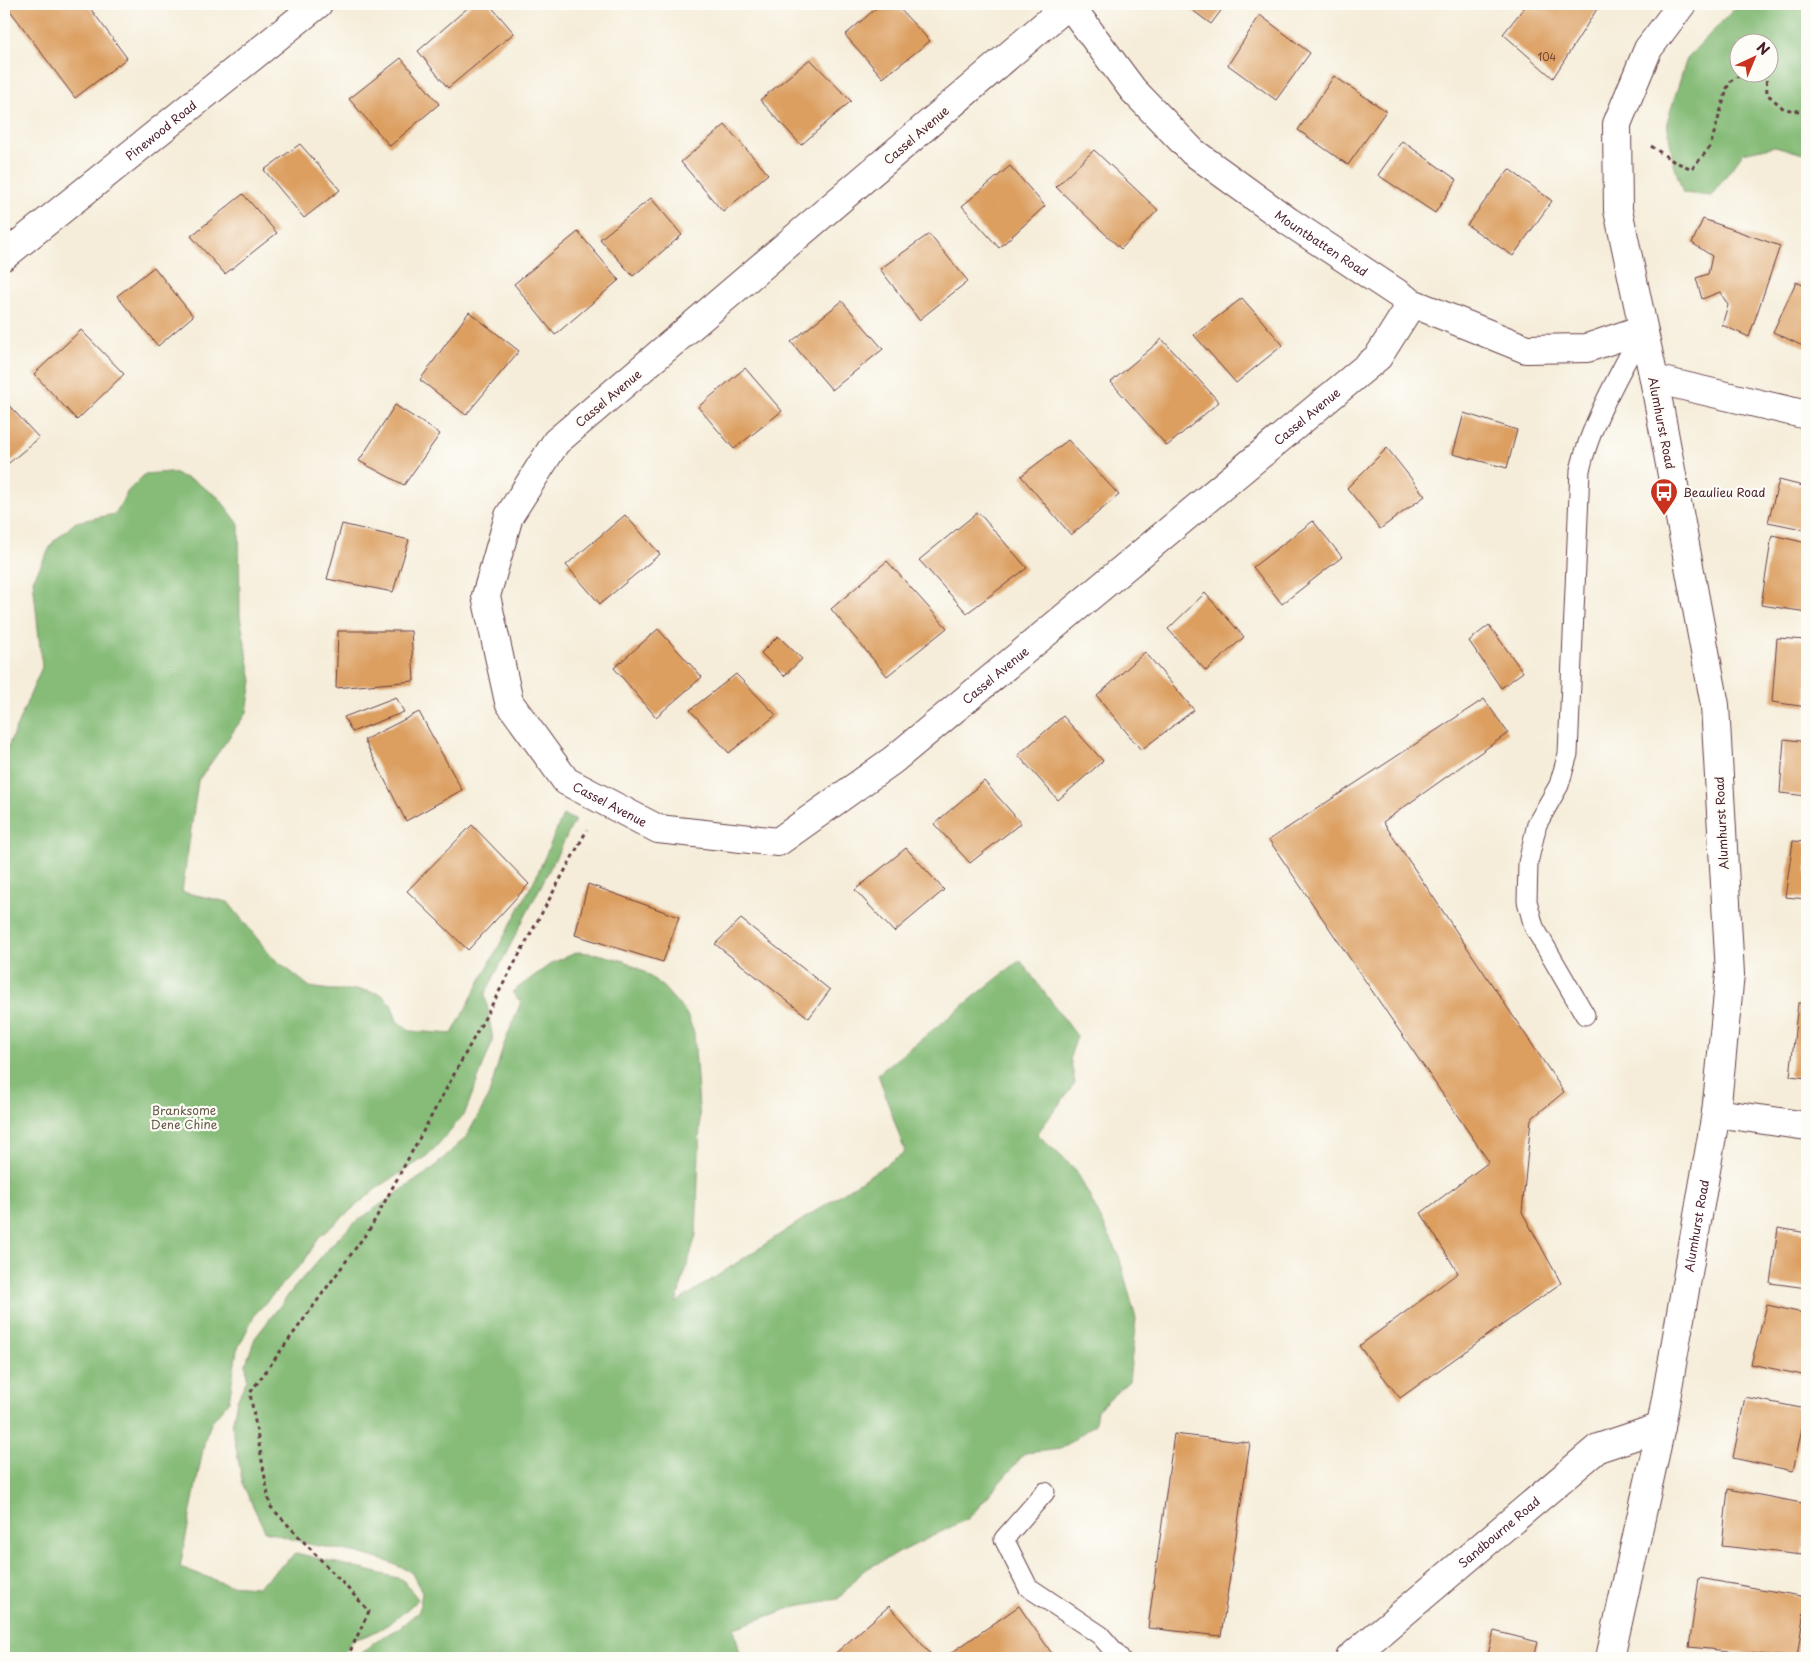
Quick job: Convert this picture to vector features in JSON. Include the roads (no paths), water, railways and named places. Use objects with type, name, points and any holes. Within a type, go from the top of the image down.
[{"type":"street","name":"Pinewood Road","points":[[4,256],[318,4]]},
{"type":"street","name":"Mountbatten Road","points":[[1069,4],[1133,90],[1194,152],[1288,221],[1412,302],[1526,349],[1587,348],[1643,329]]},
{"type":"street","name":"Cassel Avenue","points":[[1069,4],[556,442],[509,516],[486,596],[509,702],[566,781],[658,829],[778,842],[893,760],[1378,358],[1412,302]]},
{"type":"street","name":"Alumhurst Road","points":[[1610,1658],[1661,1427],[1716,1113],[1730,974],[1715,704],[1654,379],[1618,210],[1617,124],[1648,49],[1682,4]]},
{"type":"street","points":[[1654,379],[1807,415]]},
{"type":"street","points":[[1716,1113],[1807,1126]]},
{"type":"street","name":"Sandbourne Road","points":[[1350,1658],[1598,1448],[1661,1427]]},
{"type":"lane","points":[[1585,1015],[1534,927],[1527,901],[1528,863],[1537,824],[1559,785],[1568,754],[1580,470],[1586,444],[1596,420],[1643,329]]},
{"type":"lane","points":[[1045,1492],[1004,1539],[1028,1587],[1100,1635],[1120,1658]]},
{"type":"place","name":"Beaulieu Road","points":[[1664,516]]},
{"type":"park label","name":"Branksome Dene Chine","points":[[184,1117]]}]
